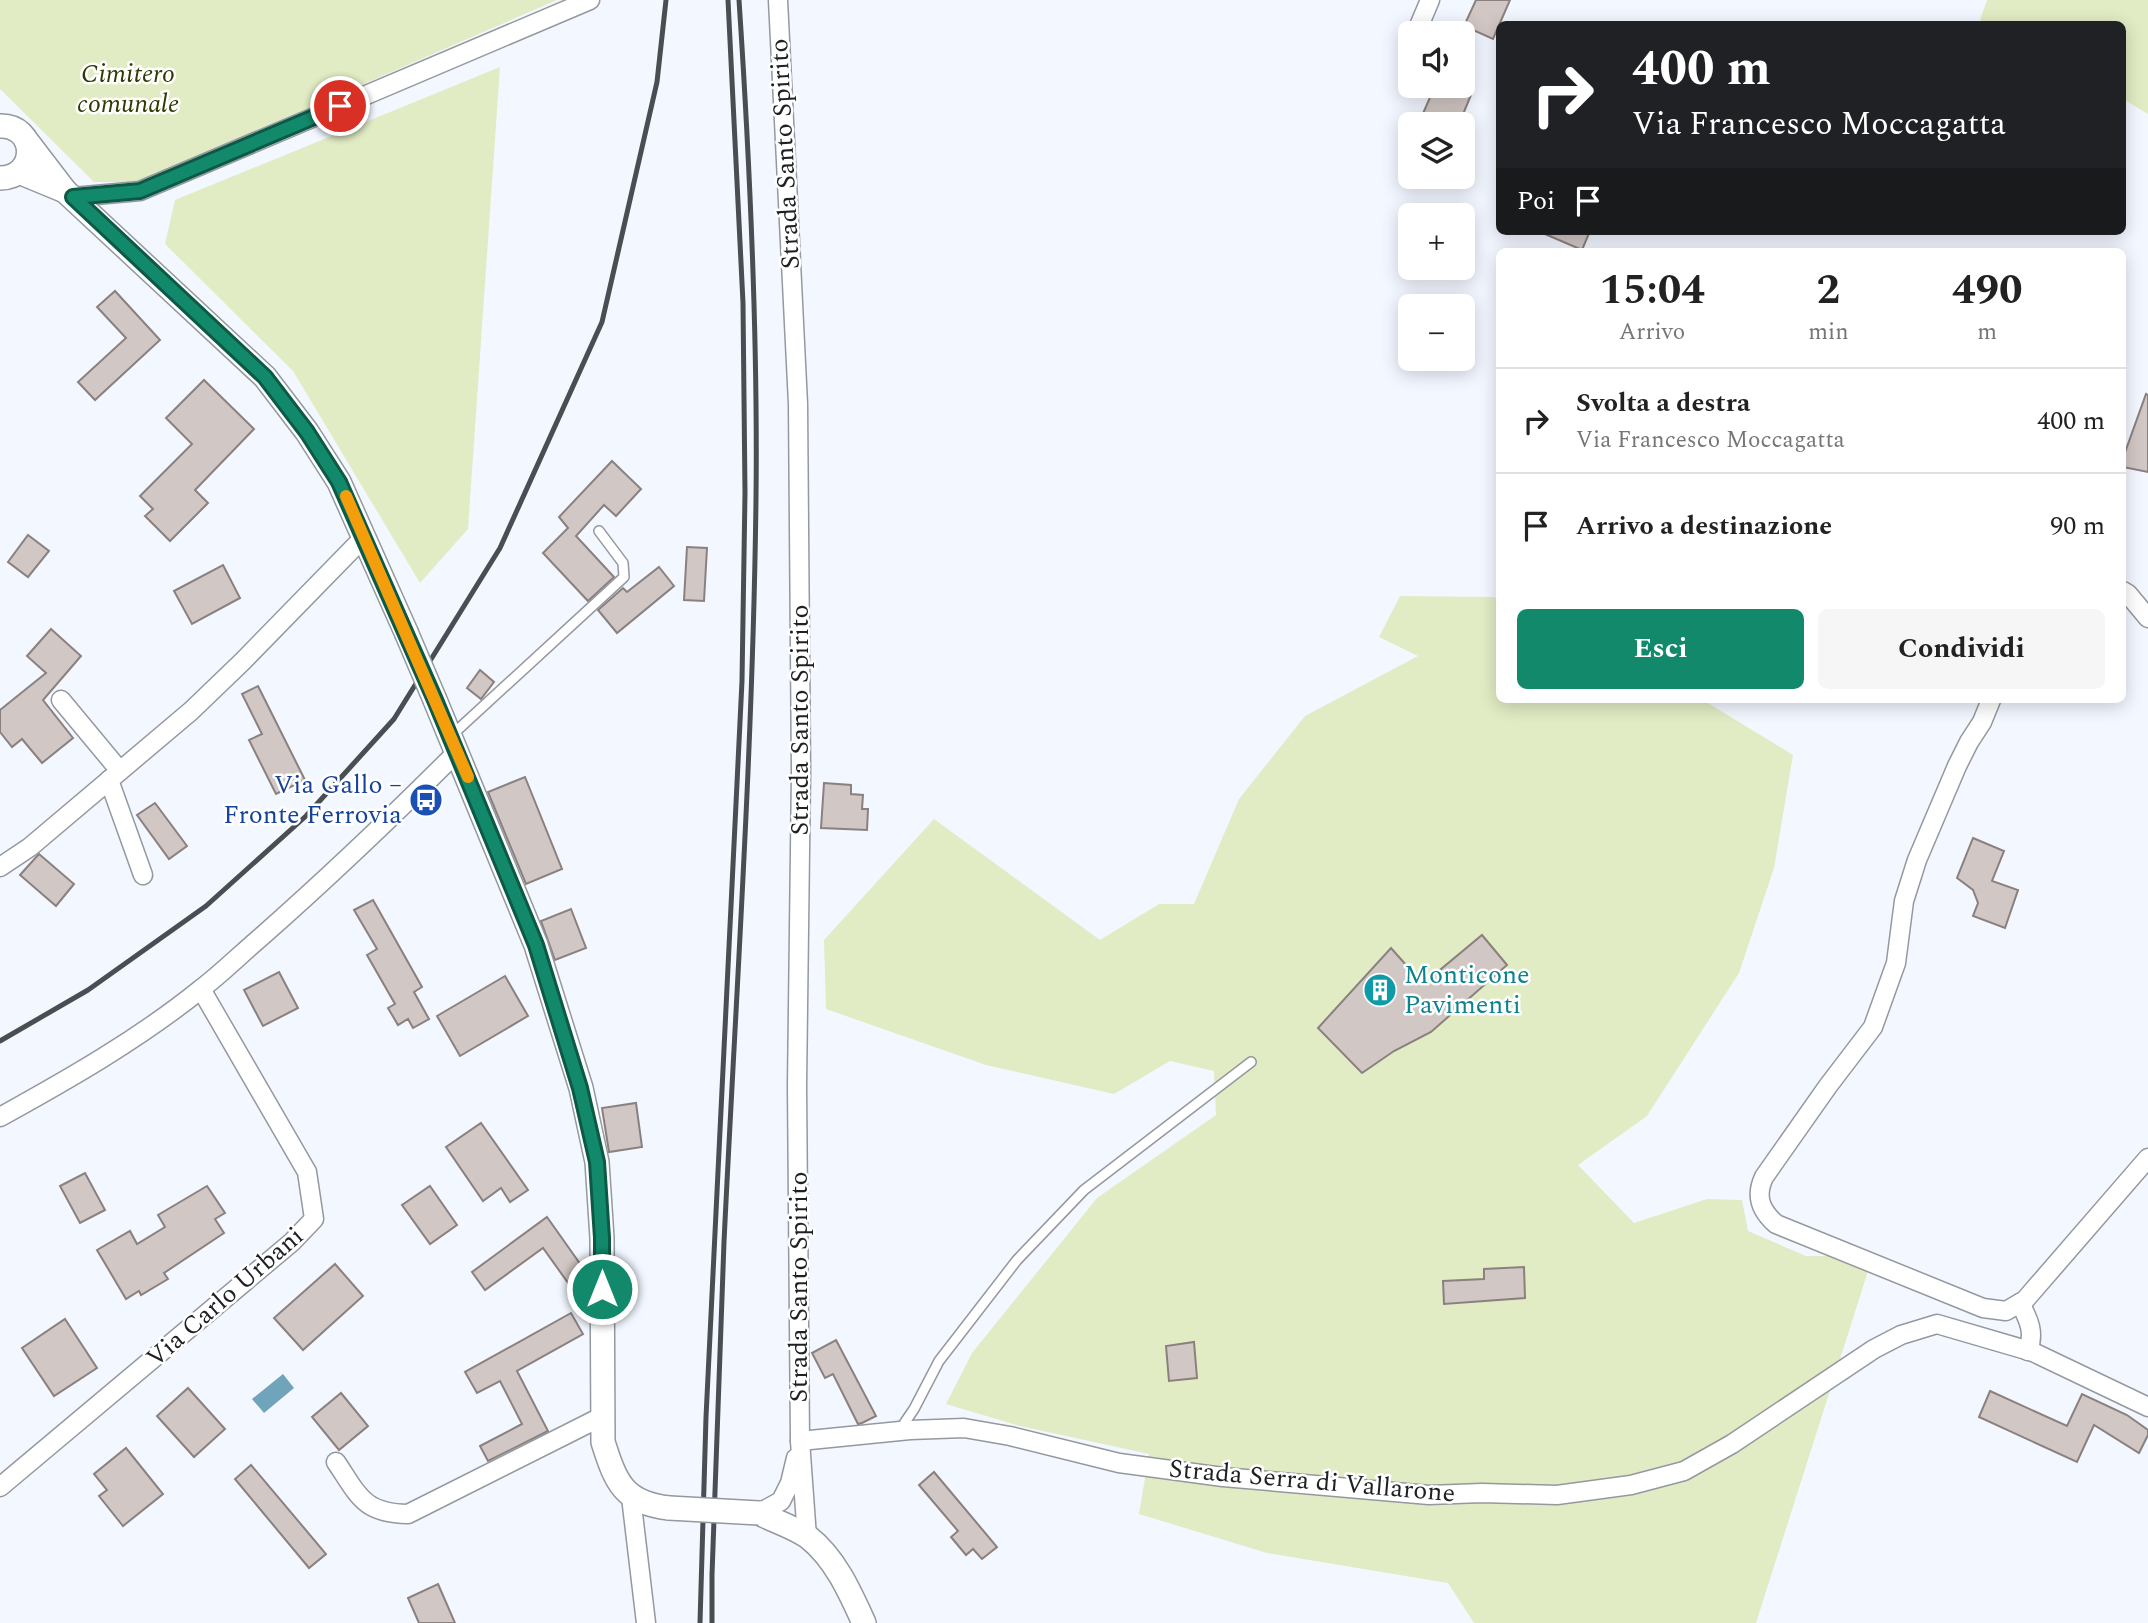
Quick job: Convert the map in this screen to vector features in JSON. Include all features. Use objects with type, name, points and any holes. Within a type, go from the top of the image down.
[{"type":"street","points":[[6,177],[69,194],[140,191],[590,0]]},
{"type":"street","name":"Strada Santo Spirito","points":[[778,0],[798,404],[801,772],[797,1086],[800,1441],[812,1542]]},
{"type":"street","points":[[1421,21],[1430,0]]},
{"type":"street","points":[[9,128],[69,194],[265,377],[307,432],[339,482],[365,536],[454,744],[536,945],[583,1100],[597,1162],[602,1238],[603,1442],[612,1470],[631,1497],[646,1623]]},
{"type":"street","points":[[6,177],[25,166],[29,158],[9,128]]},
{"type":"street","points":[[0,867],[30,847],[191,711],[365,536]]},
{"type":"street","points":[[2126,592],[2148,618]]},
{"type":"street","points":[[61,700],[115,775],[143,875]]},
{"type":"street","points":[[1990,703],[1944,795],[1917,860],[1904,901],[1896,963],[1873,1027],[1775,1161],[1760,1186],[1758,1196],[1764,1212],[1776,1223],[1983,1308],[2006,1311],[2020,1303],[2148,1158]]},
{"type":"street","points":[[0,1117],[132,1039],[201,989],[391,819],[454,744]]},
{"type":"street","name":"Via Carlo Urbani","points":[[0,1487],[292,1242],[314,1219],[307,1172],[201,989]]},
{"type":"street","points":[[2020,1303],[2031,1327],[2028,1351]]},
{"type":"street","name":"Strada Serra di Vallarone","points":[[800,1441],[964,1427],[1119,1463],[1278,1483],[1429,1495],[1557,1495],[1631,1485],[1684,1471],[1732,1444],[1874,1349],[1901,1335],[1937,1324],[2028,1351],[2148,1407]]},
{"type":"street","points":[[336,1462],[360,1497],[372,1509],[391,1514],[408,1514],[603,1416]]},
{"type":"street","name":"Strada Santo Spirito","points":[[758,1513],[781,1501],[790,1483],[800,1441]]},
{"type":"street","points":[[631,1497],[650,1506],[758,1513],[812,1542],[828,1557],[838,1572],[864,1623]]},
{"type":"lane","points":[[454,744],[624,577],[623,563],[599,531]]},
{"type":"lane","points":[[898,1432],[914,1409],[939,1361],[1017,1260],[1084,1190],[1251,1062]]},
{"type":"green space","name":"Cimitero comunale","points":[[0,0],[557,0],[138,182],[94,182],[0,89]]},
{"type":"green space","points":[[1987,0],[2148,0],[2148,114],[2126,101],[2126,21],[1980,20]]},
{"type":"green space","points":[[500,67],[468,529],[420,583],[293,371],[165,244],[175,200]]},
{"type":"green space","points":[[1400,596],[1493,597],[1496,598],[1496,703],[1708,703],[1793,755],[1774,868],[1739,973],[1647,1116],[1578,1165],[1634,1223],[1707,1199],[1742,1200],[1748,1231],[1806,1256],[1839,1256],[1869,1268],[1756,1623],[1474,1623],[1448,1583],[1267,1553],[1139,1514],[1149,1454],[1020,1426],[946,1404],[972,1353],[1097,1198],[1216,1115],[1214,1071],[1170,1061],[1114,1094],[986,1065],[826,1009],[824,940],[934,819],[1100,940],[1159,904],[1194,904],[1239,799],[1305,716],[1418,656],[1379,637]]},
{"type":"water","points":[[283,1374],[294,1388],[264,1413],[252,1399]]},
{"type":"building","points":[[1476,0],[1510,0],[1501,21],[1496,21],[1493,39],[1475,31],[1475,21],[1466,21]]},
{"type":"building","points":[[1430,98],[1470,98],[1464,112],[1424,112]]},
{"type":"building","points":[[1547,235],[1588,235],[1583,248]]},
{"type":"building","points":[[115,291],[160,340],[95,400],[78,382],[126,338],[97,307]]},
{"type":"building","points":[[204,380],[254,429],[195,490],[208,503],[170,541],[145,516],[153,509],[140,496],[192,444],[166,418]]},
{"type":"building","points":[[2146,394],[2148,472],[2126,468],[2126,450]]},
{"type":"building","points":[[612,461],[641,489],[616,516],[604,505],[576,536],[614,577],[588,601],[543,553],[568,528],[559,517]]},
{"type":"building","points":[[28,535],[49,551],[28,577],[8,562]]},
{"type":"building","points":[[687,547],[707,548],[704,601],[684,600]]},
{"type":"building","points":[[223,565],[240,598],[192,624],[174,591]]},
{"type":"building","points":[[659,567],[674,586],[617,633],[598,610],[623,588],[627,592]]},
{"type":"building","points":[[51,629],[81,656],[43,700],[73,738],[42,763],[22,739],[12,747],[0,732],[0,710],[46,673],[27,656]]},
{"type":"building","points":[[480,670],[494,682],[481,699],[467,688]]},
{"type":"building","points":[[258,686],[305,780],[276,794],[249,740],[262,734],[242,694]]},
{"type":"building","points":[[525,777],[562,869],[526,884],[488,792]]},
{"type":"building","points":[[824,783],[851,785],[851,794],[863,795],[862,809],[868,809],[867,830],[821,828]]},
{"type":"building","points":[[155,803],[187,846],[169,859],[137,815]]},
{"type":"building","points":[[1973,838],[2004,851],[1992,881],[2018,890],[2005,928],[1973,916],[1978,903],[1973,890],[1957,878]]},
{"type":"building","points":[[39,854],[74,884],[56,906],[20,875]]},
{"type":"building","points":[[373,900],[422,987],[414,992],[429,1019],[413,1028],[408,1019],[398,1025],[388,1008],[395,1004],[367,955],[377,949],[354,910]]},
{"type":"building","points":[[571,909],[586,948],[555,960],[541,921]]},
{"type":"building","name":"Monticone Pavimenti","points":[[1482,935],[1507,965],[1431,1032],[1394,1051],[1362,1073],[1318,1028],[1391,948],[1423,984]]},
{"type":"building","points":[[279,972],[298,1008],[263,1026],[244,990]]},
{"type":"building","points":[[505,976],[528,1016],[460,1056],[437,1016]]},
{"type":"building","points":[[636,1103],[642,1147],[609,1152],[602,1108]]},
{"type":"building","points":[[481,1123],[528,1190],[510,1202],[501,1188],[483,1201],[446,1147]]},
{"type":"building","points":[[85,1173],[105,1210],[80,1223],[60,1186]]},
{"type":"building","points":[[207,1186],[225,1213],[215,1219],[224,1233],[164,1273],[168,1279],[141,1295],[139,1291],[126,1299],[97,1250],[130,1231],[137,1244],[165,1227],[158,1215]]},
{"type":"building","points":[[430,1186],[457,1225],[430,1244],[402,1205]]},
{"type":"building","points":[[547,1217],[588,1275],[571,1287],[543,1248],[485,1290],[472,1272]]},
{"type":"building","points":[[335,1264],[363,1296],[303,1350],[274,1318]]},
{"type":"building","points":[[1524,1267],[1525,1298],[1444,1304],[1443,1281],[1484,1279],[1484,1269]]},
{"type":"building","points":[[571,1313],[583,1334],[517,1371],[548,1431],[488,1461],[480,1446],[522,1424],[500,1381],[477,1393],[465,1372]]},
{"type":"building","points":[[65,1319],[97,1368],[54,1396],[22,1348]]},
{"type":"building","points":[[836,1340],[876,1416],[862,1423],[858,1424],[833,1374],[825,1378],[812,1353]]},
{"type":"building","points":[[1194,1342],[1197,1378],[1169,1381],[1166,1346]]},
{"type":"building","points":[[188,1388],[225,1429],[194,1457],[157,1416]]},
{"type":"building","points":[[1990,1391],[2067,1426],[2082,1394],[2127,1415],[2148,1430],[2148,1435],[2139,1453],[2094,1425],[2077,1462],[1979,1417]]},
{"type":"building","points":[[341,1393],[368,1426],[339,1450],[312,1417]]},
{"type":"building","points":[[126,1448],[163,1494],[123,1526],[99,1496],[107,1490],[94,1474]]},
{"type":"building","points":[[251,1465],[326,1554],[309,1568],[235,1479]]},
{"type":"building","points":[[934,1472],[997,1547],[982,1559],[973,1549],[966,1555],[951,1537],[958,1531],[919,1485]]},
{"type":"building","points":[[438,1584],[455,1623],[419,1623],[408,1598]]},
{"type":"railway","points":[[0,1041],[88,990],[206,906],[306,816],[394,719],[500,548],[602,322],[657,82],[666,0]]},
{"type":"railway","points":[[700,1623],[706,1417],[742,681],[745,493],[743,303],[728,0]]},
{"type":"railway","points":[[712,1623],[719,1367],[748,778],[756,499],[752,249],[739,0]]},
{"type":"slow traffic","points":[[346,496],[468,777]]},
{"type":"place","name":"Via Gallo – Fronte Ferrovia","points":[[426,800]]},
{"type":"place","name":"Monticone Pavimenti","points":[[1380,990]]},
{"type":"route","points":[[340,106],[140,191],[73,197],[265,377],[307,432],[339,482],[435,700],[536,945],[580,1088],[597,1162],[602,1289]]}]
